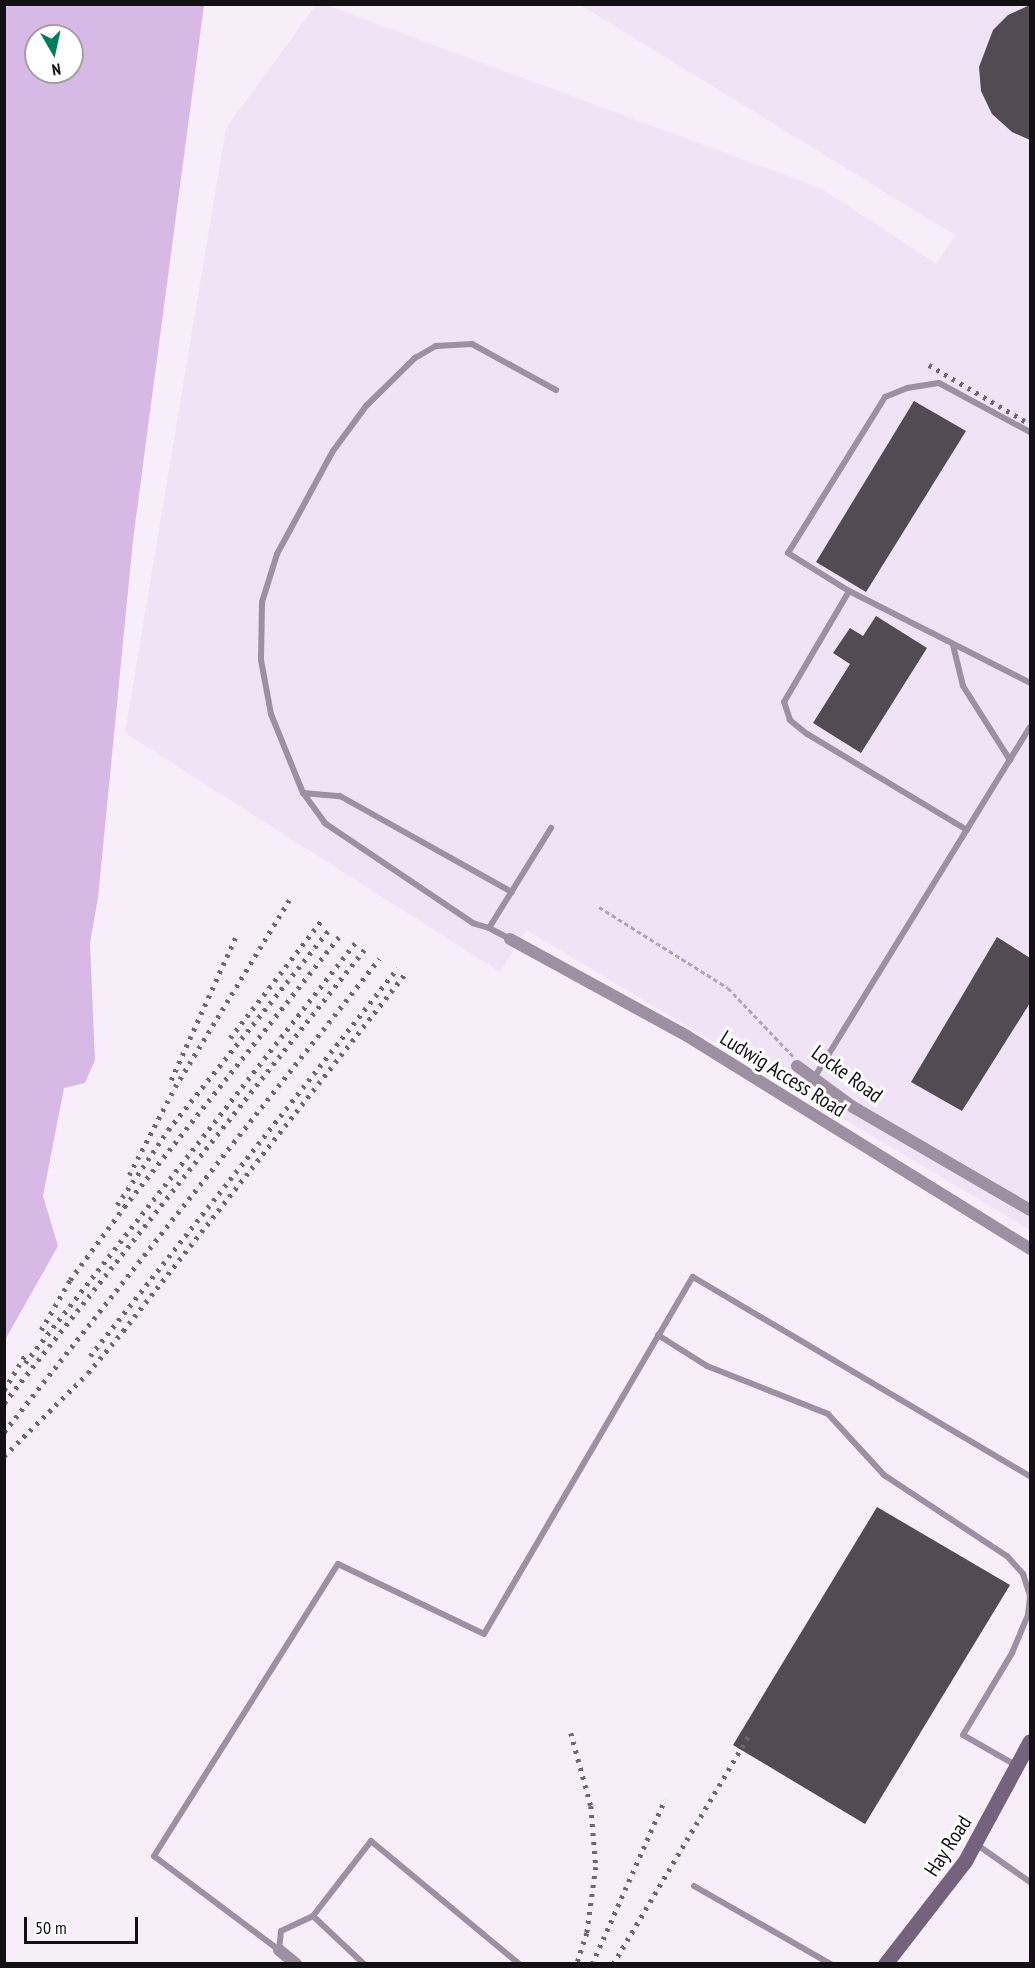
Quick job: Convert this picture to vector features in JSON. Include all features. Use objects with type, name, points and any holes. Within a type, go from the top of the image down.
[{"type":"main road","name":"Hay Road","points":[[885,1964],[933,1907],[975,1844],[1030,1741]]},
{"type":"street","name":"Ludwig Access Road","points":[[510,939],[687,1036],[1030,1249]]},
{"type":"street","name":"Locke Road","points":[[797,1066],[854,1107],[1030,1210]]},
{"type":"street","points":[[279,1950],[296,1964]]},
{"type":"lane","points":[[510,939],[473,923],[325,823],[303,793],[272,714],[261,660],[262,602],[277,554],[333,451],[366,406],[416,358],[436,346],[472,344],[556,390]]},
{"type":"lane","points":[[1030,432],[939,383],[907,388],[885,397],[788,553],[849,591],[1030,683]]},
{"type":"lane","points":[[849,591],[784,702],[790,720],[807,734],[967,831]]},
{"type":"lane","points":[[953,645],[963,686],[1010,760]]},
{"type":"lane","points":[[814,1078],[1030,727]]},
{"type":"lane","points":[[1024,738],[1030,742]]},
{"type":"lane","points":[[303,793],[340,796],[512,892]]},
{"type":"lane","points":[[489,928],[551,828]]},
{"type":"lane","points":[[279,1950],[154,1856],[338,1564],[484,1634],[693,1277],[1030,1476]]},
{"type":"lane","points":[[658,1335],[707,1366],[828,1414],[884,1475],[1007,1556],[1029,1578],[1028,1615],[1012,1653],[963,1735],[1017,1766]]},
{"type":"lane","points":[[279,1950],[281,1931],[313,1916],[371,1841],[519,1964]]},
{"type":"lane","points":[[975,1844],[1029,1878]]},
{"type":"lane","points":[[694,1886],[831,1964]]},
{"type":"lane","points":[[313,1916],[364,1964]]},
{"type":"path","name":"Locke Road","points":[[599,906],[728,988],[790,1050],[797,1066]]},
{"type":"shaded area","points":[[5,4],[204,5],[133,540],[98,898],[90,943],[95,1060],[85,1083],[64,1088],[43,1196],[58,1246],[5,1340]]},
{"type":"shaded area","points":[[316,5],[326,5],[820,188],[937,264],[955,235],[580,5],[1030,5],[1030,1230],[526,930],[500,972],[125,733],[226,128]]},
{"type":"building","points":[[1030,5],[1030,140],[1012,132],[992,114],[981,91],[979,67],[993,30],[1008,15]]},
{"type":"building","points":[[914,401],[966,431],[866,592],[816,562]]},
{"type":"building","points":[[876,616],[927,648],[861,753],[813,723],[850,664],[833,653],[850,628],[863,636]]},
{"type":"building","points":[[997,937],[1030,958],[1030,1003],[962,1111],[911,1082]]},
{"type":"building","points":[[877,1507],[1010,1585],[865,1824],[733,1745]]},
{"type":"railway","points":[[929,365],[1030,424]]},
{"type":"railway","points":[[129,1175],[175,1087],[289,900]]},
{"type":"railway","points":[[230,1038],[322,920]]},
{"type":"railway","points":[[117,1205],[168,1130],[331,927]]},
{"type":"railway","points":[[41,1330],[70,1280],[124,1207],[342,933]]},
{"type":"railway","points":[[171,1080],[235,938]]},
{"type":"railway","points":[[25,1363],[355,943]]},
{"type":"railway","points":[[4,1403],[364,950]]},
{"type":"railway","points":[[4,1432],[379,959]]},
{"type":"railway","points":[[90,1356],[397,968]]},
{"type":"railway","points":[[4,1456],[88,1373],[123,1331],[405,974]]},
{"type":"railway","points":[[4,1390],[25,1355]]},
{"type":"railway","points":[[613,1964],[751,1732]]},
{"type":"railway","points":[[571,1733],[591,1806],[596,1867],[587,1933],[577,1964]]},
{"type":"railway","points":[[592,1964],[665,1799]]}]
